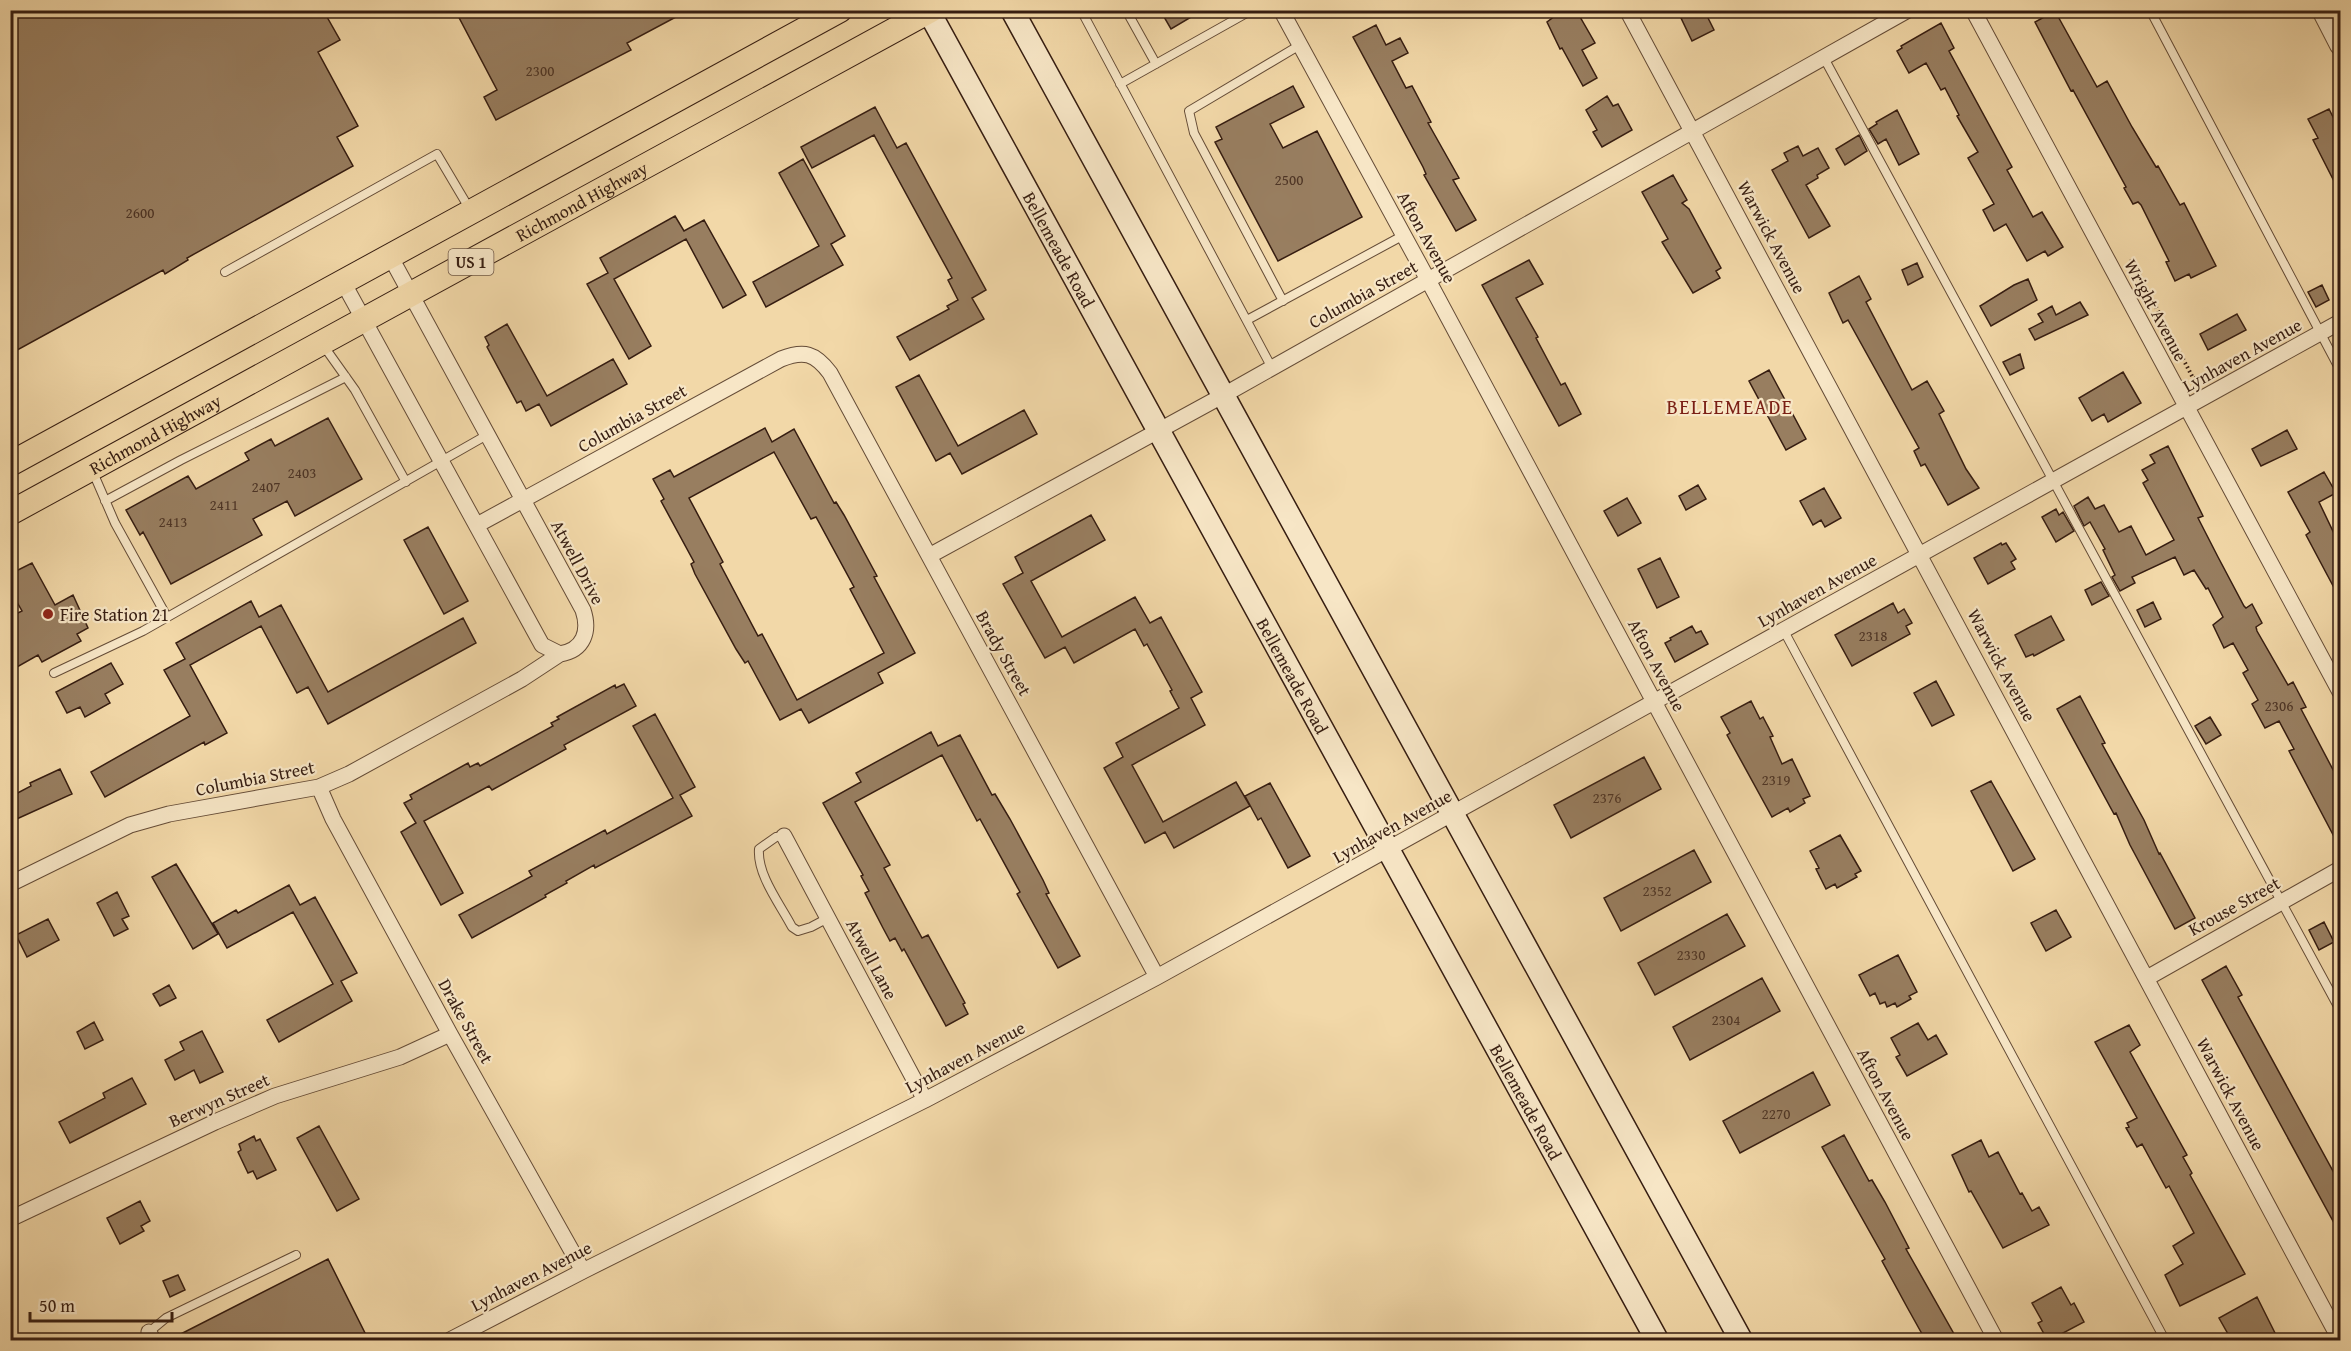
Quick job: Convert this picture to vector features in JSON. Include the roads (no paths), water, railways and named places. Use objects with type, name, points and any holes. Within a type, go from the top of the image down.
[{"type":"main road","name":"US 1","points":[[10,464],[840,10]]},
{"type":"main road","points":[[1012,10],[1741,1341]]},
{"type":"main road","name":"Richmond Highway","points":[[10,513],[929,11]]},
{"type":"main road","name":"Bellemeade Road","points":[[929,11],[1657,1341]]},
{"type":"street","name":"Afton Avenue","points":[[1281,10],[1996,1341]]},
{"type":"street","name":"Warwick Avenue","points":[[1627,10],[2340,1340]]},
{"type":"street","name":"Columbia Street","points":[[929,556],[1222,396],[1908,10]]},
{"type":"street","name":"Wright Avenue","points":[[1973,10],[2340,692]]},
{"type":"street","points":[[2322,10],[2340,45]]},
{"type":"street","name":"Atwell Drive","points":[[390,256],[583,610],[586,632],[582,643],[560,654]]},
{"type":"street","points":[[343,282],[542,645],[560,654]]},
{"type":"street","name":"Lynhaven Avenue","points":[[450,1341],[583,1271],[925,1100],[1157,977],[2340,322]]},
{"type":"street","name":"Columbia Street","points":[[477,525],[781,359],[795,354],[809,354]]},
{"type":"street","name":"Brady Street","points":[[809,354],[821,361],[830,373],[1157,977]]},
{"type":"street","name":"Columbia Street","points":[[10,884],[130,825],[169,814],[319,787],[349,774],[522,679],[560,654]]},
{"type":"street","name":"Drake Street","points":[[319,787],[333,819],[450,1034],[583,1271]]},
{"type":"street","name":"Atwell Lane","points":[[784,836],[925,1100]]},
{"type":"street","name":"Krouse Street","points":[[2147,978],[2340,869]]},
{"type":"street","name":"Berwyn Street","points":[[10,1219],[265,1100],[400,1057],[450,1034]]},
{"type":"lane","points":[[1081,10],[1272,368]]},
{"type":"lane","points":[[1126,10],[1156,64]]},
{"type":"lane","points":[[1120,84],[1252,10]]},
{"type":"lane","points":[[2150,10],[2340,370]]},
{"type":"lane","points":[[1283,301],[1194,133],[1189,111],[1300,45]]},
{"type":"lane","points":[[1824,58],[2340,1010]]},
{"type":"lane","points":[[225,272],[437,154],[471,212]]},
{"type":"lane","points":[[1247,320],[1404,236]]},
{"type":"lane","points":[[322,344],[346,377],[406,482]]},
{"type":"lane","points":[[105,501],[180,460],[346,377]]},
{"type":"lane","points":[[54,673],[167,617],[487,435]]},
{"type":"lane","points":[[91,469],[115,523],[167,617]]},
{"type":"lane","points":[[1784,631],[2165,1341]]},
{"type":"lane","points":[[784,836],[776,837],[759,849],[758,859],[764,876],[792,927],[798,931],[828,918]]},
{"type":"lane","points":[[151,1336],[166,1318],[296,1255]]},
{"type":"place","name":"Fire Station 21","points":[[48,614]]},
{"type":"district","name":"BELLEMEADE","points":[[1730,406]]}]
